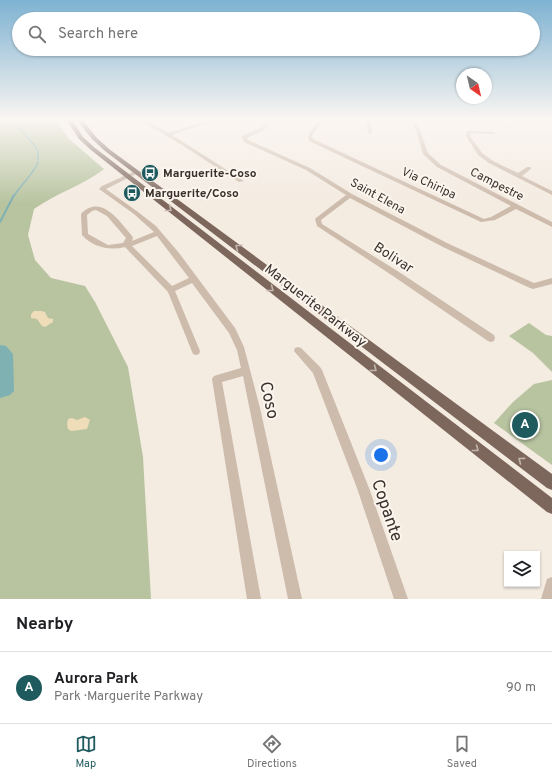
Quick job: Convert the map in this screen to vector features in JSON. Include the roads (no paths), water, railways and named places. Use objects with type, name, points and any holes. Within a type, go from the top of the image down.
[{"type":"main road","name":"Marguerite Parkway","points":[[90,147],[132,174],[552,483]]},
{"type":"main road","name":"Marguerite Parkway","points":[[103,147],[132,174],[552,507]]},
{"type":"street","points":[[187,147],[241,181]]},
{"type":"street","name":"Saint Elena","points":[[259,147],[308,169],[350,195],[445,246],[534,286],[552,281]]},
{"type":"street","name":"Via Chiripa","points":[[326,147],[483,220],[493,219],[516,206]]},
{"type":"street","name":"Campestre","points":[[423,147],[426,154],[439,166],[552,225]]},
{"type":"street","points":[[475,147],[480,154],[518,176],[552,192]]},
{"type":"street","points":[[518,176],[529,168]]},
{"type":"street","name":"Coso","points":[[132,174],[102,189],[136,213],[158,233],[232,331],[241,350],[296,599]]},
{"type":"street","name":"Bolivar","points":[[350,195],[318,219],[319,225],[396,274],[491,338]]},
{"type":"street","points":[[126,244],[130,238],[103,209],[97,207],[92,208],[84,214],[85,235],[107,247],[126,244],[141,240],[158,233]]},
{"type":"street","points":[[126,244],[171,290],[196,352]]},
{"type":"street","points":[[171,290],[194,280]]},
{"type":"street","name":"Copante","points":[[298,351],[318,370],[363,488],[401,599]]},
{"type":"street","points":[[246,371],[217,379],[254,599]]},
{"type":"street","points":[[548,599],[552,584]]},
{"type":"water","points":[[0,345],[6,346],[13,354],[14,391],[10,395],[0,398]]},
{"type":"waterway","points":[[36,147],[38,151],[38,160]]},
{"type":"waterway","points":[[14,196],[34,171],[38,162]]},
{"type":"waterway","points":[[0,222],[14,195]]},
{"type":"place","name":"Marguerite-Coso","points":[[150,173]]},
{"type":"place","name":"Marguerite/Coso","points":[[132,193]]},
{"type":"place","name":"Aurora Park","points":[[525,425]]}]
